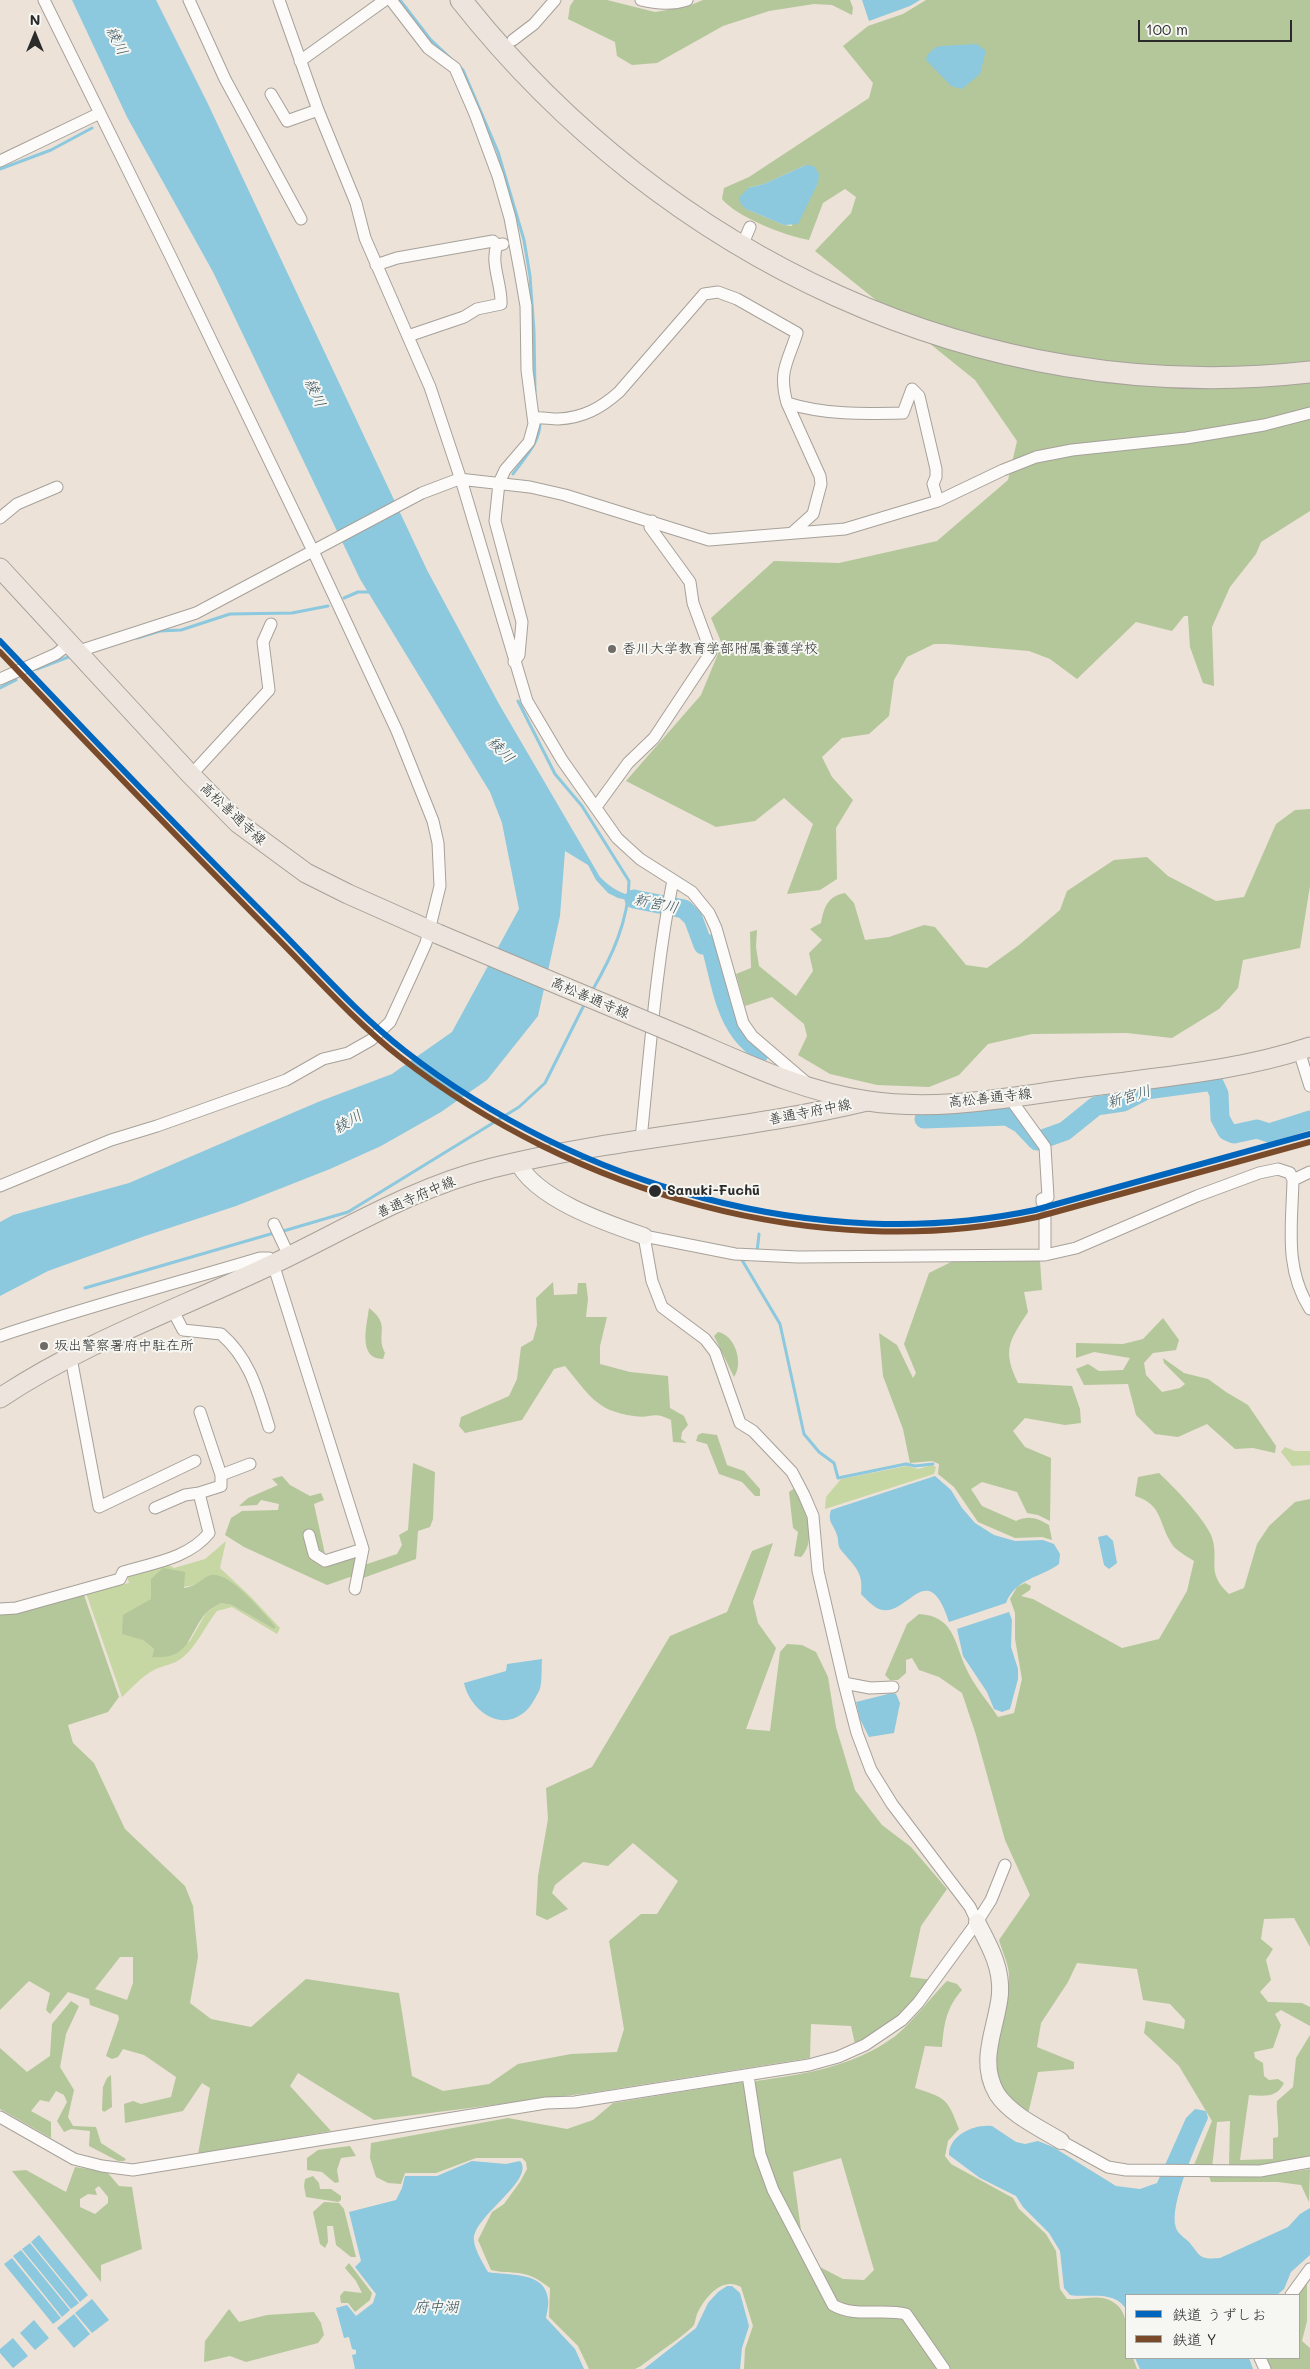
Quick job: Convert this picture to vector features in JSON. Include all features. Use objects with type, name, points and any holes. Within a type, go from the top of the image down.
[{"type":"highway","points":[[461,0],[518,67],[555,106],[603,149],[649,186],[842,285],[901,309],[956,327],[1022,343],[1078,353],[1166,362],[1205,363],[1310,358]]},
{"type":"highway","points":[[479,0],[569,100],[612,140],[656,175],[837,297],[898,322],[952,340],[1077,368],[1164,376],[1215,377],[1310,372]]},
{"type":"main road","name":"高松善通寺線","points":[[0,568],[191,775],[238,823],[306,873],[433,932],[686,1038],[812,1088],[866,1101],[910,1105],[959,1103],[1243,1064],[1304,1049]]},
{"type":"main road","points":[[812,1088],[817,1106],[812,1114]]},
{"type":"main road","name":"善通寺府中線","points":[[0,1398],[71,1358],[432,1187],[518,1162],[641,1139],[812,1114],[866,1101]]},
{"type":"street","points":[[0,1186],[111,1140],[157,1126],[286,1080],[323,1059],[348,1052],[371,1040],[390,1022],[433,932],[440,886],[438,843],[433,821],[397,731],[313,551],[44,0]]},
{"type":"street","points":[[189,0],[225,79],[301,219]]},
{"type":"street","points":[[279,0],[318,110],[356,203],[365,238],[430,387],[459,479],[463,486],[527,701],[562,760],[617,838],[640,859],[692,892],[708,913],[716,928],[743,1023],[752,1036],[797,1073],[812,1088]]},
{"type":"street","points":[[300,61],[385,0]]},
{"type":"street","points":[[392,0],[428,48],[455,68],[486,140],[510,218],[515,242],[526,306],[527,370],[538,418],[529,442],[505,470],[499,483],[495,521],[522,622],[519,655],[514,662]]},
{"type":"street","points":[[641,0],[660,4],[677,3],[687,0]]},
{"type":"street","points":[[513,40],[534,24],[551,2]]},
{"type":"street","points":[[270,94],[287,121],[318,110]]},
{"type":"street","points":[[0,161],[100,113]]},
{"type":"street","points":[[376,265],[397,258],[493,241],[498,245],[515,242]]},
{"type":"street","points":[[408,336],[464,316],[477,309],[501,304],[495,258],[498,245]]},
{"type":"street","points":[[538,418],[584,416],[604,406],[619,392],[704,294],[718,292],[737,299],[797,332],[790,358],[784,369],[782,385],[787,402],[820,476],[821,484],[813,514],[793,532]]},
{"type":"street","points":[[787,402],[811,410],[852,414],[903,413],[912,388],[919,396],[936,469],[936,478],[933,484],[938,501]]},
{"type":"street","points":[[0,679],[56,654],[196,613],[422,493],[459,479],[499,483],[565,494],[709,540],[726,540],[793,532],[845,529],[938,501],[1003,470],[1036,457],[1072,450],[1186,438],[1264,424],[1310,413]]},
{"type":"street","points":[[0,518],[17,504],[24,495],[57,487]]},
{"type":"street","points":[[596,807],[628,763],[654,738],[711,652],[693,604],[690,582],[650,527],[652,521]]},
{"type":"street","points":[[191,775],[268,690],[263,642],[271,624]]},
{"type":"street","points":[[641,1139],[652,1051],[657,975],[673,880]]},
{"type":"street","points":[[1304,1049],[1310,1086]]},
{"type":"street","points":[[1009,1097],[1045,1147],[1048,1197],[1042,1199],[1042,1202]]},
{"type":"street","points":[[518,1162],[530,1181],[550,1195],[595,1217],[644,1236],[735,1254],[789,1257],[1045,1255],[1076,1248],[1197,1196],[1259,1173],[1278,1169],[1290,1173],[1293,1180],[1291,1247],[1293,1271],[1296,1285],[1310,1309]]},
{"type":"street","points":[[1293,1180],[1310,1172]]},
{"type":"street","points":[[1045,1217],[1045,1255]]},
{"type":"street","points":[[278,1231],[281,1260],[363,1549],[354,1589]]},
{"type":"street","points":[[644,1236],[652,1281],[662,1306],[706,1339],[715,1352],[740,1423],[753,1431],[792,1472],[804,1495],[812,1516],[818,1571],[844,1683],[857,1733],[872,1770],[892,1804],[970,1907],[999,1968],[1000,1994],[988,2052],[992,2079],[998,2094],[1012,2110],[1061,2141],[1108,2167],[1160,2172],[1260,2171],[1310,2162]]},
{"type":"street","points":[[0,1336],[68,1313],[158,1289],[260,1258],[281,1260]]},
{"type":"street","points":[[172,1309],[183,1330],[222,1334],[235,1348],[254,1377],[269,1427]]},
{"type":"street","points":[[71,1358],[99,1507],[195,1461]]},
{"type":"street","points":[[156,1508],[185,1495],[199,1494],[221,1486],[222,1475],[200,1412]]},
{"type":"street","points":[[222,1475],[250,1464]]},
{"type":"street","points":[[0,1609],[16,1608],[120,1579],[124,1572],[177,1556],[200,1544],[209,1533],[199,1494]]},
{"type":"street","points":[[309,1535],[314,1554],[325,1561],[363,1549]]},
{"type":"street","points":[[844,1683],[870,1688],[894,1687]]},
{"type":"street","points":[[0,2117],[74,2159],[102,2166],[132,2170],[536,2105],[575,2102],[809,2065],[838,2057],[879,2037],[902,2020],[918,2003],[977,1922],[991,1900],[1005,1865]]},
{"type":"street","points":[[748,2075],[760,2154],[773,2190],[833,2305],[844,2311],[897,2312],[906,2314],[944,2369]]},
{"type":"street","points":[[1292,2294],[1310,2269]]},
{"type":"green space","points":[[574,0],[607,0],[655,12],[686,7],[703,0],[850,0],[853,8],[852,15],[832,5],[814,4],[769,11],[723,26],[657,63],[632,65],[617,56],[615,42],[568,19],[570,6]]},
{"type":"green space","points":[[926,0],[1310,0],[1310,511],[1261,542],[1256,554],[1230,587],[1212,627],[1214,686],[1203,683],[1190,647],[1188,616],[1184,616],[1172,631],[1136,622],[1077,679],[1050,659],[1029,651],[934,644],[907,657],[894,680],[889,716],[869,734],[842,738],[822,757],[832,777],[853,800],[836,828],[837,879],[820,890],[787,894],[813,824],[784,798],[755,821],[716,827],[626,781],[701,695],[722,644],[711,618],[774,561],[839,563],[937,541],[1008,480],[1017,441],[975,380],[815,251],[851,213],[856,197],[845,189],[823,203],[809,240],[762,225],[729,206],[722,199],[724,188],[749,177],[869,98],[873,83],[843,46],[868,26],[903,14]],"holes":[[[806,165],[792,226],[784,225],[746,209],[748,188],[764,184]]]},
{"type":"green space","points":[[1310,809],[1310,886],[1300,948],[1243,960],[1238,988],[1219,1009],[1172,1038],[1127,1033],[1032,1034],[988,1044],[959,1075],[929,1087],[877,1085],[830,1074],[798,1055],[807,1036],[804,1024],[772,997],[745,1006],[736,974],[751,968],[750,932],[757,930],[756,947],[759,966],[796,996],[813,971],[809,953],[822,940],[810,929],[821,923],[828,903],[839,894],[845,893],[854,903],[865,940],[889,937],[924,925],[935,927],[966,965],[987,968],[1019,945],[1060,910],[1067,891],[1114,860],[1147,857],[1168,876],[1216,901],[1244,897],[1276,824],[1295,810]]},
{"type":"green space","points":[[1040,1261],[1042,1290],[1024,1292],[1028,1312],[1012,1339],[1009,1354],[1010,1362],[1018,1383],[1072,1386],[1080,1409],[1081,1423],[1065,1425],[1025,1418],[1013,1431],[1025,1447],[1051,1458],[1050,1521],[1038,1515],[1027,1513],[1017,1492],[982,1482],[971,1489],[982,1506],[1016,1521],[1033,1518],[1049,1525],[1052,1540],[1042,1537],[1015,1538],[978,1522],[954,1487],[938,1474],[939,1464],[932,1461],[910,1463],[903,1429],[883,1376],[879,1333],[897,1345],[913,1378],[916,1373],[904,1344],[929,1273],[951,1262]]},
{"type":"green space","points":[[553,1282],[554,1295],[577,1294],[578,1283],[586,1283],[588,1299],[586,1317],[607,1317],[600,1346],[600,1364],[630,1372],[668,1376],[670,1408],[684,1416],[688,1425],[682,1432],[681,1439],[687,1443],[673,1442],[671,1420],[665,1417],[656,1415],[640,1417],[621,1414],[601,1405],[565,1366],[554,1369],[522,1420],[465,1433],[459,1426],[461,1417],[509,1396],[517,1379],[521,1347],[533,1340],[537,1325],[536,1298]]},
{"type":"green space","points":[[369,1308],[376,1314],[382,1325],[382,1346],[385,1353],[383,1359],[375,1358],[367,1347],[366,1332]]},
{"type":"green space","points":[[1163,1318],[1179,1340],[1176,1350],[1153,1353],[1144,1363],[1146,1375],[1162,1392],[1180,1388],[1185,1384],[1164,1363],[1163,1358],[1184,1373],[1208,1379],[1248,1405],[1276,1446],[1275,1453],[1253,1448],[1235,1449],[1207,1424],[1178,1437],[1155,1434],[1136,1415],[1128,1384],[1084,1385],[1076,1369],[1088,1364],[1099,1371],[1123,1370],[1130,1358],[1094,1352],[1076,1358],[1076,1343],[1123,1344],[1143,1339]]},
{"type":"green space","points":[[718,1332],[729,1338],[736,1350],[738,1364],[734,1377],[714,1336]]},
{"type":"green space","points":[[702,1433],[717,1435],[727,1465],[744,1471],[760,1489],[760,1496],[755,1496],[742,1482],[719,1474],[707,1444],[696,1441],[698,1435]]},
{"type":"green space","points":[[1285,1447],[1295,1451],[1310,1451],[1310,1465],[1292,1466],[1281,1452]]},
{"type":"green space","points":[[413,1463],[435,1472],[433,1519],[430,1527],[418,1531],[416,1559],[363,1578],[350,1577],[327,1585],[244,1547],[225,1535],[231,1518],[242,1511],[278,1510],[279,1504],[261,1500],[257,1505],[239,1506],[248,1498],[278,1485],[272,1479],[282,1476],[290,1485],[310,1496],[321,1493],[324,1500],[314,1504],[325,1554],[342,1561],[357,1555],[367,1564],[397,1554],[402,1545],[399,1535],[408,1530]]},
{"type":"green space","points":[[932,1465],[936,1467],[934,1474],[825,1509],[826,1497],[841,1479],[907,1466],[918,1469]]},
{"type":"green space","points":[[1159,1473],[1187,1502],[1207,1528],[1214,1544],[1214,1565],[1217,1579],[1229,1594],[1244,1588],[1257,1544],[1269,1526],[1295,1502],[1310,1499],[1310,1947],[1294,1918],[1264,1919],[1261,1939],[1273,1949],[1266,1960],[1271,1980],[1260,1992],[1268,2002],[1302,2003],[1310,2007],[1310,2026],[1281,2010],[1275,2014],[1281,2025],[1273,2048],[1254,2052],[1255,2058],[1263,2063],[1264,2076],[1269,2080],[1278,2079],[1284,2083],[1274,2094],[1265,2096],[1249,2095],[1240,2160],[1273,2159],[1273,2138],[1278,2137],[1277,2101],[1293,2087],[1296,2058],[1310,2035],[1310,2156],[1282,2164],[1229,2166],[1230,2121],[1217,2122],[1212,2168],[1194,2165],[1212,2121],[1179,2066],[1144,2033],[1146,2021],[1184,2029],[1185,2020],[1170,2004],[1143,2000],[1137,1969],[1077,1963],[1068,1982],[1041,2023],[1037,2047],[1074,2062],[1074,2069],[1038,2072],[1028,2114],[1009,2097],[998,2081],[994,2066],[994,2050],[1009,1978],[1007,1964],[999,1940],[1030,1895],[1005,1840],[976,1735],[962,1693],[939,1677],[919,1670],[912,1658],[906,1660],[906,1673],[898,1680],[890,1680],[885,1675],[907,1624],[919,1614],[931,1616],[946,1625],[951,1632],[969,1674],[998,1717],[1014,1713],[1022,1679],[1015,1639],[1015,1613],[1010,1599],[1017,1587],[1025,1583],[1031,1586],[1030,1590],[1021,1596],[1033,1599],[1122,1648],[1159,1639],[1187,1591],[1194,1561],[1174,1547],[1156,1510],[1151,1504],[1135,1496],[1138,1477]]},
{"type":"green space","points":[[796,1487],[808,1522],[809,1532],[809,1541],[801,1557],[794,1556],[798,1532],[793,1528],[789,1492]]},
{"type":"green space","points":[[226,1541],[220,1568],[280,1628],[277,1634],[232,1607],[217,1611],[197,1642],[182,1658],[150,1673],[122,1697],[86,1593],[129,1583],[127,1577],[167,1564],[174,1568],[205,1559]],"holes":[[[211,1575],[274,1629],[232,1605],[221,1603],[206,1613],[190,1641],[152,1657],[154,1649],[143,1640],[151,1599],[151,1579],[182,1587],[195,1584]]]},
{"type":"green space","points":[[773,1543],[753,1602],[758,1623],[776,1648],[746,1729],[770,1731],[780,1652],[787,1644],[802,1645],[816,1652],[828,1677],[836,1727],[855,1790],[882,1825],[911,1847],[947,1889],[921,1926],[910,1977],[932,1980],[888,2024],[867,2037],[855,2044],[851,2026],[811,2024],[810,2058],[589,2093],[374,2120],[298,2073],[290,2086],[331,2131],[198,2154],[210,2088],[202,2083],[183,2111],[125,2123],[124,2104],[133,2101],[141,2104],[171,2097],[176,2077],[144,2055],[123,2049],[118,2057],[112,2059],[106,2056],[119,2019],[118,2015],[90,2005],[89,1999],[68,1992],[50,2014],[46,2010],[50,1993],[29,1981],[0,2010],[0,1615],[83,1592],[119,1697],[108,1712],[68,1725],[73,1743],[94,1763],[125,1829],[185,1886],[193,1906],[198,1957],[190,2003],[211,2019],[251,2027],[306,1979],[399,1993],[412,2076],[443,2091],[489,2084],[518,2064],[571,2054],[617,2052],[624,2029],[609,1941],[641,1914],[657,1914],[678,1881],[633,1843],[608,1866],[583,1862],[555,1885],[552,1893],[568,1909],[547,1920],[536,1915],[538,1876],[548,1819],[546,1788],[592,1767],[670,1636],[727,1612],[752,1551]],"holes":[[[120,1957],[133,1957],[133,1983],[127,2000],[95,1989]]]},
{"type":"green space","points":[[163,1568],[185,1572],[184,1588],[211,1575],[227,1580],[237,1586],[276,1627],[274,1629],[232,1605],[221,1603],[205,1614],[186,1645],[180,1651],[164,1657],[152,1657],[154,1649],[143,1640],[122,1634],[123,1615],[151,1599],[151,1579]]},
{"type":"green space","points":[[947,1981],[957,1984],[962,1990],[949,2010],[942,2047],[925,2046],[915,2088],[944,2100],[955,2118],[959,2129],[948,2141],[945,2156],[951,2164],[1013,2198],[1019,2209],[1046,2234],[1056,2251],[1060,2289],[1067,2299],[1103,2298],[1119,2307],[1125,2319],[1125,2359],[1133,2359],[1137,2369],[744,2369],[745,2349],[753,2326],[741,2287],[727,2284],[709,2295],[697,2314],[694,2325],[690,2329],[641,2366],[635,2369],[589,2369],[578,2346],[549,2317],[550,2288],[541,2281],[521,2273],[491,2270],[478,2240],[492,2212],[504,2204],[527,2169],[526,2162],[522,2158],[476,2158],[436,2173],[405,2173],[401,2184],[388,2183],[376,2177],[370,2158],[371,2143],[508,2118],[567,2129],[593,2120],[613,2103],[742,2082],[746,2087],[754,2087],[756,2081],[828,2068],[862,2056],[894,2037]],"holes":[[[841,2158],[874,2270],[864,2280],[843,2279],[818,2266],[802,2237],[793,2172]]]},
{"type":"green space","points":[[71,2001],[79,2006],[66,2034],[60,2067],[74,2090],[68,2117],[73,2126],[96,2127],[101,2143],[126,2159],[124,2161],[118,2161],[89,2146],[90,2131],[71,2129],[64,2132],[57,2121],[67,2102],[64,2095],[56,2091],[49,2102],[40,2100],[31,2111],[51,2122],[51,2138],[0,2109],[0,2048],[27,2072],[50,2056],[52,2024]]},
{"type":"green space","points":[[111,2075],[112,2107],[104,2112],[102,2110],[103,2087],[107,2078]]},
{"type":"green space","points":[[350,2146],[356,2156],[341,2158],[337,2170],[339,2182],[335,2183],[322,2172],[307,2170],[307,2158],[318,2150]]},
{"type":"green space","points":[[75,2167],[107,2172],[119,2186],[132,2187],[142,2249],[101,2265],[101,2282],[12,2171],[26,2170],[66,2192]],"holes":[[[99,2186],[108,2197],[108,2203],[95,2214],[80,2207],[80,2199],[88,2194],[97,2195],[95,2189]]]},
{"type":"green space","points":[[1310,2169],[1309,2202],[1301,2185],[1278,2182],[1211,2182],[1209,2176],[1278,2174]]},
{"type":"green space","points":[[313,2176],[319,2183],[320,2189],[331,2189],[341,2196],[341,2200],[338,2202],[306,2197],[305,2179]]},
{"type":"green space","points":[[324,2202],[339,2203],[344,2209],[356,2257],[351,2257],[336,2245],[333,2226],[327,2226],[328,2242],[325,2248],[320,2244],[313,2212]]},
{"type":"green space","points":[[349,2263],[372,2293],[370,2300],[355,2312],[348,2303],[341,2303],[340,2296],[344,2291],[362,2293],[356,2281],[345,2268]]},
{"type":"green space","points":[[1307,2279],[1307,2321],[1302,2341],[1310,2348],[1310,2369],[1269,2369],[1265,2359],[1300,2359],[1300,2294],[1295,2294]]},
{"type":"green space","points":[[229,2309],[239,2322],[267,2315],[314,2312],[321,2323],[324,2335],[318,2343],[246,2362],[230,2356],[204,2362],[205,2341]]},
{"type":"water","name":"綾川","points":[[72,0],[156,0],[208,104],[427,570],[499,704],[600,877],[621,892],[660,903],[659,907],[618,898],[608,893],[596,880],[588,865],[565,851],[560,916],[538,1016],[487,1080],[441,1112],[381,1146],[330,1169],[236,1206],[48,1271],[0,1296],[0,1222],[13,1215],[129,1183],[318,1102],[392,1074],[452,1032],[519,909],[502,823],[490,792],[360,579],[213,272],[127,117]]},
{"type":"water","points":[[862,0],[920,0],[910,6],[869,21]]},
{"type":"water","points":[[977,44],[986,51],[980,74],[962,89],[951,86],[926,60],[927,55],[936,47]]},
{"type":"water","points":[[806,165],[814,166],[819,174],[818,183],[798,224],[784,225],[746,209],[741,204],[739,198],[748,188],[764,184]]},
{"type":"water","points":[[935,1476],[951,1490],[962,1508],[975,1523],[994,1535],[1015,1541],[1043,1540],[1054,1544],[1060,1554],[1059,1564],[1022,1583],[1010,1595],[1006,1603],[949,1622],[941,1602],[933,1593],[925,1591],[916,1594],[899,1606],[889,1610],[879,1609],[874,1606],[861,1594],[861,1580],[857,1569],[840,1548],[837,1535],[830,1521],[831,1510]]},
{"type":"water","points":[[1107,1535],[1113,1541],[1117,1563],[1109,1569],[1104,1565],[1098,1537]]},
{"type":"water","points":[[1009,1612],[1012,1620],[1011,1647],[1018,1669],[1018,1679],[1010,1709],[1002,1712],[994,1709],[987,1692],[963,1656],[957,1629]]},
{"type":"water","points":[[542,1659],[540,1690],[527,1710],[513,1719],[503,1720],[486,1714],[478,1708],[467,1692],[464,1683],[506,1671],[507,1664]]},
{"type":"water","points":[[892,1693],[896,1694],[900,1703],[894,1733],[869,1737],[860,1719],[856,1702]]},
{"type":"water","points":[[1195,2109],[1206,2111],[1208,2118],[1185,2173],[1176,2204],[1176,2228],[1198,2254],[1204,2258],[1220,2258],[1288,2227],[1300,2214],[1310,2208],[1310,2255],[1291,2272],[1284,2289],[1278,2294],[1125,2294],[1125,2308],[1115,2299],[1108,2297],[1070,2295],[1064,2288],[1060,2251],[1049,2233],[1023,2207],[1016,2196],[980,2178],[949,2155],[953,2142],[964,2132],[978,2127],[992,2126],[1016,2142],[1025,2144],[1038,2141],[1053,2147],[1116,2186],[1140,2189],[1157,2183],[1186,2118]]},
{"type":"water","name":"府中湖","points":[[472,2161],[506,2164],[520,2161],[523,2169],[519,2178],[476,2231],[475,2248],[488,2272],[524,2276],[540,2283],[548,2299],[546,2318],[575,2349],[584,2369],[355,2369],[352,2355],[356,2354],[356,2350],[352,2349],[349,2337],[344,2338],[336,2308],[347,2305],[356,2316],[373,2303],[376,2294],[355,2267],[361,2261],[349,2212],[396,2200],[405,2176],[437,2176]]},
{"type":"water","points":[[39,2235],[88,2295],[80,2302],[31,2242]]},
{"type":"water","points":[[30,2243],[79,2303],[71,2309],[22,2249]]},
{"type":"water","points":[[21,2250],[70,2310],[62,2317],[13,2256]]},
{"type":"water","points":[[12,2258],[61,2318],[53,2324],[4,2264]]},
{"type":"water","points":[[727,2286],[732,2286],[740,2293],[749,2326],[742,2348],[740,2369],[644,2369],[696,2328],[708,2303],[718,2292]]},
{"type":"water","points":[[92,2299],[109,2320],[92,2333],[75,2313]]},
{"type":"water","points":[[74,2314],[90,2334],[74,2348],[57,2328]]},
{"type":"water","points":[[34,2320],[49,2338],[35,2350],[20,2333]]},
{"type":"water","points":[[13,2338],[28,2356],[13,2368],[0,2353],[0,2349]]},
{"type":"water","points":[[1135,2359],[1249,2359],[1253,2369],[1140,2369]]},
{"type":"waterway","points":[[400,0],[430,39],[463,70],[498,152],[524,240],[530,276],[534,331],[535,392]]},
{"type":"waterway","points":[[0,169],[51,150],[92,128]]},
{"type":"waterway","points":[[513,474],[535,442],[540,428],[540,420]]},
{"type":"waterway","points":[[344,598],[358,592],[370,592]]},
{"type":"waterway","points":[[137,638],[160,631],[181,630],[230,614],[292,613],[328,606]]},
{"type":"waterway","points":[[37,669],[71,656]]},
{"type":"waterway","points":[[0,688],[16,680]]},
{"type":"waterway","points":[[518,701],[555,774],[582,806],[629,881],[626,910],[618,939],[592,991]]},
{"type":"waterway","name":"新宮川","points":[[634,899],[684,909],[693,918],[703,945],[710,944],[729,1013],[743,1036],[760,1053]]},
{"type":"waterway","points":[[280,1232],[348,1212],[519,1107],[545,1083],[585,1003]]},
{"type":"waterway","name":"新宮川","points":[[924,1119],[1007,1116],[1021,1124],[1037,1141],[1065,1131],[1096,1106],[1123,1102],[1146,1090],[1213,1081],[1219,1094],[1220,1118],[1227,1131],[1234,1134],[1257,1129],[1269,1133],[1310,1120]]},
{"type":"waterway","points":[[85,1288],[274,1233]]},
{"type":"waterway","points":[[757,1252],[759,1234]]},
{"type":"waterway","points":[[744,1260],[742,1260],[780,1324],[804,1434],[819,1452],[834,1463],[838,1478],[906,1464],[915,1466],[933,1464]]},
{"type":"rail line","name":"うずしお","points":[[0,641],[369,1021],[405,1051],[473,1098],[545,1139],[623,1172],[703,1198],[786,1215],[869,1223],[953,1222],[1035,1210],[1310,1134]]},
{"type":"rail line","name":"Y","points":[[0,652],[333,996],[383,1043],[469,1105],[542,1146],[620,1180],[702,1206],[785,1223],[869,1231],[954,1229],[1037,1217],[1310,1142]]},
{"type":"place","name":"香川大学教育学部附属養護学校","points":[[612,649]]},
{"type":"place","name":"Sanuki-Fuchū","points":[[655,1191]]},
{"type":"place","name":"坂出警察署府中駐在所","points":[[44,1346]]}]
